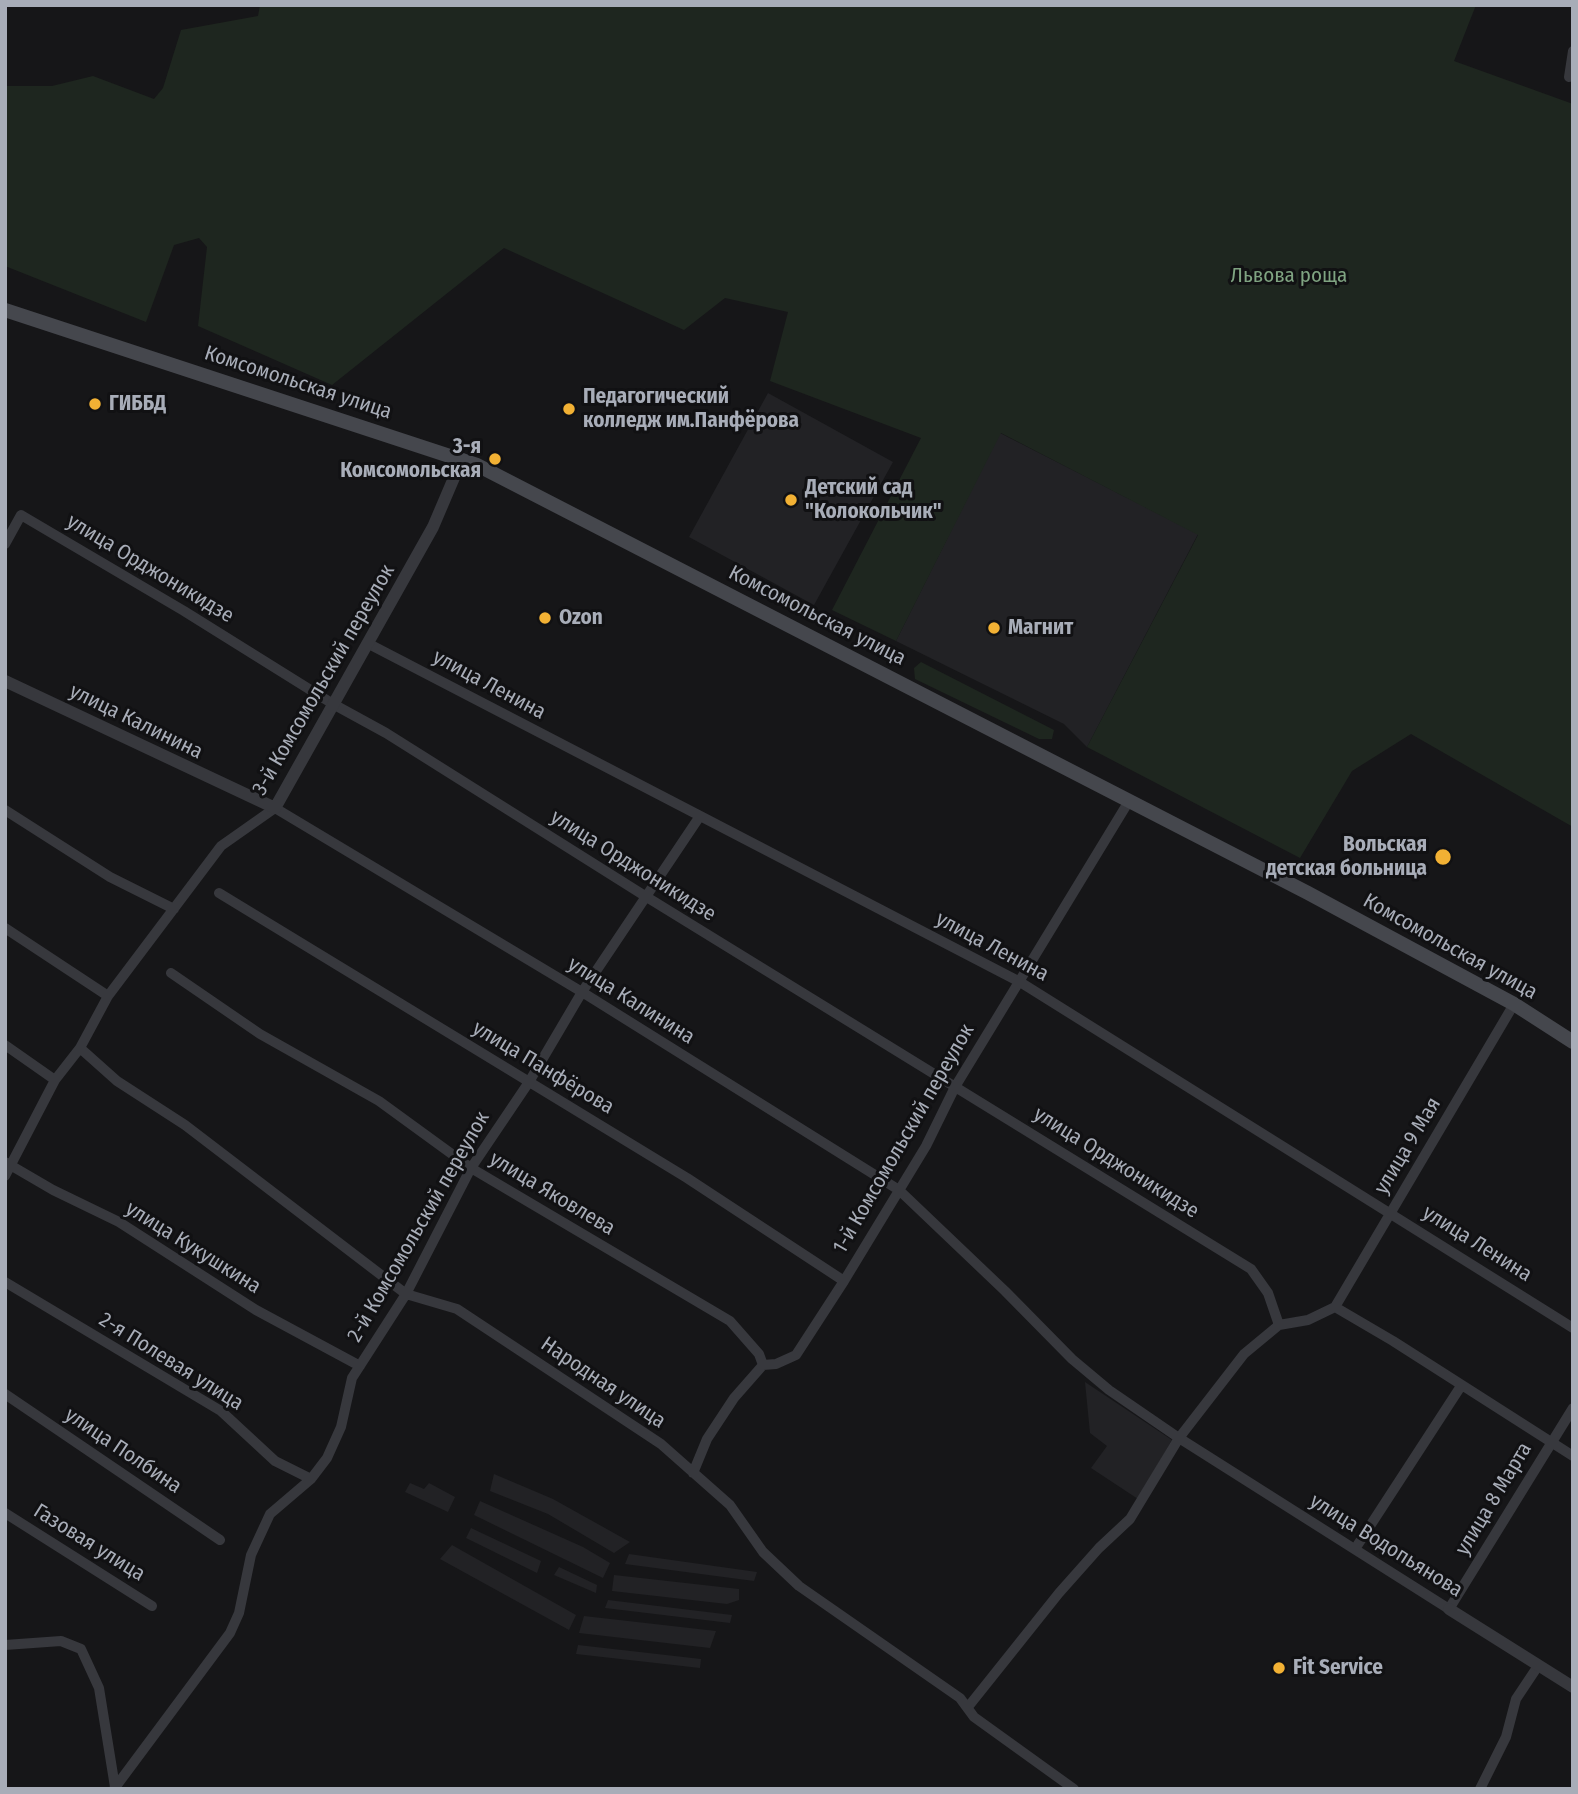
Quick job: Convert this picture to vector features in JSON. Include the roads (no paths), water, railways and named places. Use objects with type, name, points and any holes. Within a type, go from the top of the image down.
[{"type":"main road","name":"Комсомольская улица","points":[[5,310],[462,459],[1308,893],[1514,1004],[1573,1042]]},
{"type":"street","points":[[1569,78],[1573,51]]},
{"type":"street","name":"3-й Комсомольский переулок","points":[[7,1168],[55,1080],[80,1048],[108,996],[220,846],[275,808],[433,527],[462,459]]},
{"type":"street","name":"улица Орджоникидзе","points":[[5,544],[21,515],[184,611],[333,704],[386,733],[645,896],[1251,1269],[1268,1293],[1279,1325]]},
{"type":"street","name":"улица Ленина","points":[[369,644],[1020,982],[1573,1328]]},
{"type":"street","name":"улица Калинина","points":[[5,681],[275,808],[582,992],[899,1190],[1072,1359],[1109,1390],[1178,1438]]},
{"type":"street","name":"1-й Комсомольский переулок","points":[[763,1365],[776,1364],[796,1355],[844,1281],[926,1146],[955,1087],[1129,800]]},
{"type":"street","points":[[5,810],[110,877],[174,909]]},
{"type":"street","name":"2-й Комсомольский переулок","points":[[114,1788],[230,1633],[239,1613],[251,1555],[270,1514],[311,1479],[327,1458],[341,1427],[352,1378],[406,1294],[471,1168],[529,1082],[582,992],[700,816]]},
{"type":"street","name":"улица Панфёрова","points":[[219,893],[687,1178],[844,1281]]},
{"type":"street","points":[[5,928],[108,996]]},
{"type":"street","name":"улица Яковлева","points":[[171,973],[260,1034],[379,1101],[471,1168],[730,1321],[759,1354],[763,1365]]},
{"type":"street","name":"улица 9 Мая","points":[[1335,1307],[1514,1004]]},
{"type":"street","points":[[5,1045],[55,1080]]},
{"type":"street","name":"Народная улица","points":[[80,1048],[117,1081],[185,1125],[406,1294],[457,1308],[661,1444],[730,1504],[763,1552],[799,1586],[960,1698],[974,1717],[1074,1789]]},
{"type":"street","name":"улица Кукушкина","points":[[7,1168],[119,1223],[256,1310],[360,1366]]},
{"type":"street","name":"2-я Полевая улица","points":[[5,1282],[221,1411],[275,1461],[311,1479]]},
{"type":"street","points":[[968,1707],[1059,1593],[1130,1519],[1178,1438],[1244,1354],[1279,1325],[1308,1320],[1335,1307],[1573,1456]]},
{"type":"street","points":[[693,1473],[707,1439],[734,1398],[763,1365]]},
{"type":"street","points":[[1355,1549],[1461,1386]]},
{"type":"street","name":"улица Полбина","points":[[5,1394],[220,1540]]},
{"type":"street","name":"улица 8 Марта","points":[[1449,1609],[1573,1408]]},
{"type":"street","name":"улица Водопьянова","points":[[1178,1438],[1573,1687]]},
{"type":"street","name":"Газовая улица","points":[[5,1513],[152,1606]]},
{"type":"street","points":[[5,1645],[61,1641],[81,1649],[99,1688],[114,1788]]},
{"type":"street","points":[[1480,1789],[1506,1737],[1516,1699],[1538,1666]]},
{"type":"place","name":"ГИББД","points":[[95,404]]},
{"type":"place","name":"Педагогический колледж им.Панфёрова","points":[[569,409]]},
{"type":"place","name":"3-я Комсомольская","points":[[495,459]]},
{"type":"place","name":"Детский сад \"Колокольчик\"","points":[[791,500]]},
{"type":"place","name":"Ozon","points":[[545,618]]},
{"type":"place","name":"Магнит","points":[[994,628]]},
{"type":"place","name":"Вольская детская больница","points":[[1443,857]]},
{"type":"place","name":"Fit Service","points":[[1279,1668]]},
{"type":"park label","name":"Львова роща","points":[[1289,276]]}]
